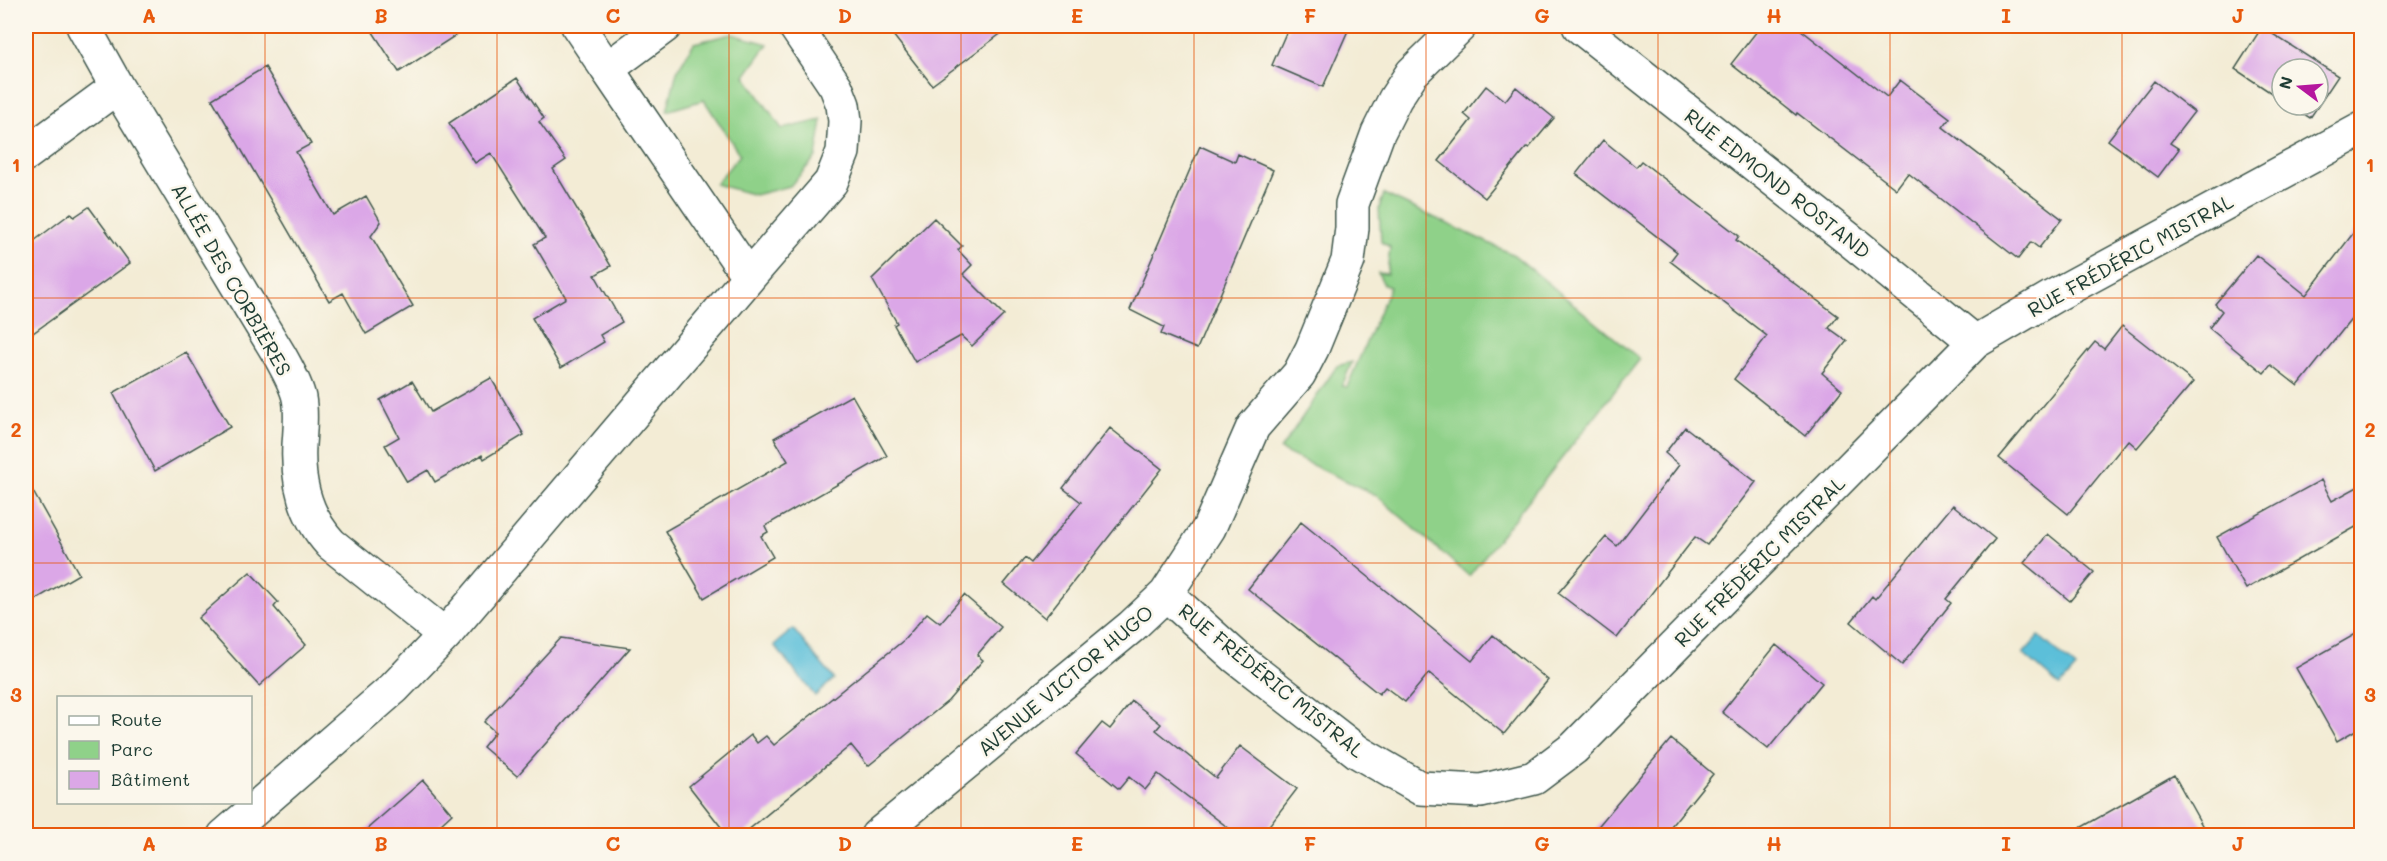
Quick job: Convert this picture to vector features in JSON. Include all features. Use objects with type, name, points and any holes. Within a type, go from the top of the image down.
[{"type":"street","name":"ALLÉE DES CORBIÈRES","points":[[83,26],[287,371],[299,398],[299,474],[310,516],[319,532],[445,635]]},
{"type":"street","points":[[578,26],[749,277]]},
{"type":"street","points":[[607,69],[665,26]]},
{"type":"street","points":[[224,836],[394,688],[445,635],[831,182],[843,152],[845,121],[843,105],[836,87],[795,26]]},
{"type":"street","name":"AVENUE VICTOR HUGO","points":[[877,836],[1131,627],[1166,594],[1209,528],[1253,427],[1299,374],[1312,349],[1348,261],[1352,204],[1358,182],[1390,108],[1412,73],[1460,26]]},
{"type":"street","name":"RUE EDMOND ROSTAND","points":[[1579,26],[1855,243],[1975,342]]},
{"type":"street","points":[[26,154],[117,87]]},
{"type":"street","name":"RUE FRÉDÉRIC MISTRAL","points":[[1166,594],[1236,657],[1358,752],[1420,788],[1481,791],[1534,778],[1574,748],[1975,342],[2052,297],[2361,129]]},
{"type":"green space","points":[[732,34],[768,44],[745,76],[782,129],[822,120],[816,157],[790,186],[755,195],[715,184],[740,155],[704,100],[667,111],[677,71],[694,43]]},
{"type":"green space","points":[[1384,194],[1514,255],[1640,359],[1469,576],[1376,495],[1280,450],[1337,366],[1352,362],[1342,386],[1347,387],[1390,287],[1384,285],[1378,273],[1387,274],[1390,247],[1381,242],[1379,208]]},
{"type":"water","points":[[793,629],[834,679],[815,696],[774,645]]},
{"type":"water","points":[[2039,636],[2076,668],[2060,686],[2023,654]]},
{"type":"building","points":[[369,26],[470,26],[399,72]]},
{"type":"building","points":[[886,26],[1011,26],[932,85]]},
{"type":"building","points":[[1289,26],[1350,26],[1323,87],[1272,65]]},
{"type":"building","points":[[1761,26],[1796,26],[1887,97],[1900,80],[1950,118],[1943,127],[2062,219],[2039,248],[2031,242],[2018,259],[1908,173],[1896,189],[1731,64]]},
{"type":"building","points":[[2262,27],[2309,57],[2270,57],[2270,92],[2235,69]]},
{"type":"building","points":[[265,67],[311,144],[296,152],[333,215],[366,196],[381,222],[371,236],[413,306],[366,334],[343,293],[329,301],[212,99]]},
{"type":"building","points":[[2330,71],[2338,76],[2330,88]]},
{"type":"building","points":[[517,78],[544,118],[539,122],[566,160],[553,169],[611,266],[595,275],[622,322],[600,335],[604,342],[561,368],[532,318],[566,298],[534,244],[545,238],[491,153],[475,163],[449,123]]},
{"type":"building","points":[[2154,81],[2194,112],[2170,143],[2179,149],[2158,177],[2108,140]]},
{"type":"building","points":[[1486,86],[1505,101],[1516,87],[1554,118],[1485,198],[1439,161],[1471,120],[1464,114]]},
{"type":"building","points":[[1603,140],[1636,167],[1641,161],[1739,236],[1736,240],[1838,316],[1829,328],[1847,341],[1822,373],[1842,390],[1805,436],[1734,379],[1767,336],[1670,261],[1677,252],[1576,174]]},
{"type":"building","points":[[1200,146],[1235,162],[1238,154],[1273,170],[1197,349],[1161,334],[1164,327],[1130,310]]},
{"type":"building","points":[[89,207],[130,263],[26,338],[26,247],[71,213],[74,217]]},
{"type":"building","points":[[934,218],[962,246],[958,250],[972,265],[963,274],[1004,315],[972,346],[961,336],[915,362],[894,325],[897,323],[872,279]]},
{"type":"building","points":[[2361,223],[2361,307],[2298,386],[2271,365],[2264,373],[2209,328],[2222,311],[2215,304],[2256,255],[2306,295]]},
{"type":"building","points":[[2122,326],[2193,382],[2137,448],[2128,440],[2068,514],[1999,458],[2095,342],[2104,349]]},
{"type":"building","points":[[186,352],[230,427],[155,471],[113,393]]},
{"type":"building","points":[[491,378],[524,435],[484,459],[482,455],[435,482],[428,470],[407,482],[385,445],[399,437],[380,400],[412,381],[431,412]]},
{"type":"building","points":[[852,395],[887,456],[765,526],[768,532],[761,536],[773,557],[704,598],[665,531],[788,461],[774,438]]},
{"type":"building","points":[[1685,427],[1756,482],[1707,545],[1695,537],[1617,638],[1558,593],[1606,537],[1617,546],[1679,465],[1665,453]]},
{"type":"building","points":[[1110,428],[1162,469],[1045,618],[1004,584],[1025,558],[1031,563],[1081,502],[1063,488]]},
{"type":"building","points":[[26,479],[79,574],[26,605]]},
{"type":"building","points":[[2321,480],[2332,501],[2361,485],[2361,524],[2246,589],[2217,537]]},
{"type":"building","points":[[1953,505],[1995,539],[1946,599],[1951,603],[1902,665],[1851,622],[1872,596],[1875,599]]},
{"type":"building","points":[[1301,522],[1472,661],[1493,635],[1548,680],[1504,734],[1429,673],[1405,702],[1385,687],[1379,694],[1248,589]]},
{"type":"building","points":[[2048,534],[2094,572],[2070,601],[2024,563]]},
{"type":"building","points":[[250,572],[278,602],[274,607],[306,645],[259,686],[198,618]]},
{"type":"building","points":[[964,595],[1001,627],[977,655],[983,660],[948,701],[868,766],[851,745],[741,836],[728,836],[689,786],[751,735],[757,743],[766,736],[774,745],[904,640],[927,613],[940,623]]},
{"type":"building","points":[[2361,631],[2361,727],[2337,741],[2296,668]]},
{"type":"building","points":[[561,638],[630,648],[517,776],[483,747],[495,732],[484,722]]},
{"type":"building","points":[[1776,645],[1822,683],[1768,749],[1722,712]]},
{"type":"building","points":[[1132,701],[1161,724],[1156,730],[1216,778],[1240,746],[1297,789],[1261,836],[1239,836],[1158,774],[1145,790],[1129,777],[1119,789],[1076,754],[1102,723],[1110,729]]},
{"type":"building","points":[[1671,739],[1713,774],[1663,836],[1590,836]]},
{"type":"building","points":[[2174,775],[2208,836],[2066,836],[2144,792]]},
{"type":"building","points":[[423,780],[452,814],[428,836],[359,836]]}]
